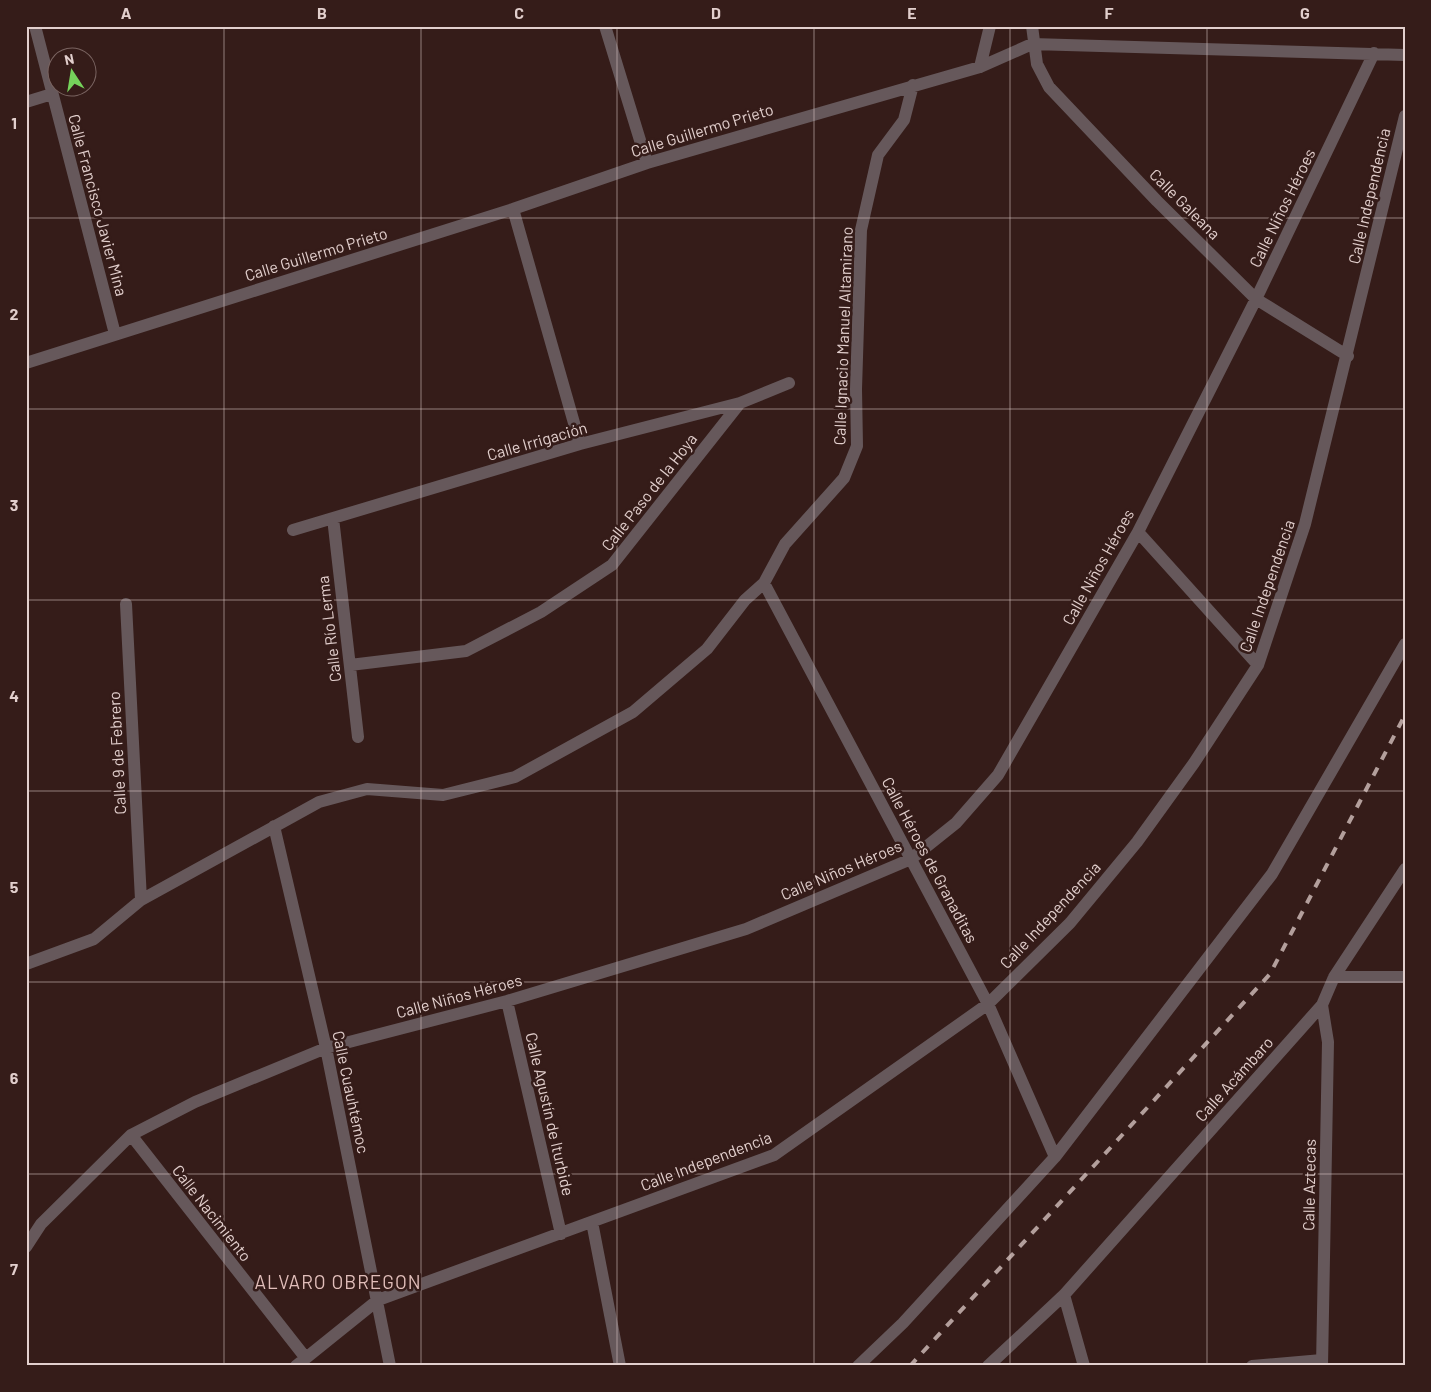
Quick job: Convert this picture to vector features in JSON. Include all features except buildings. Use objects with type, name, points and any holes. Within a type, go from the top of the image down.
[{"type":"street","name":"Calle Francisco Javier Mina","points":[[35,26],[48,78]]},
{"type":"street","points":[[605,26],[647,163]]},
{"type":"street","points":[[980,67],[990,26]]},
{"type":"street","name":"Calle Galeana","points":[[1032,26],[1032,44],[1037,64],[1050,87],[1157,201],[1256,299],[1348,356]]},
{"type":"street","name":"Calle Guillermo Prieto","points":[[26,363],[513,209],[647,163],[980,67],[1032,44],[1405,55]]},
{"type":"street","name":"Calle Niños Héroes","points":[[26,1247],[41,1224],[131,1136],[195,1102],[326,1048],[507,1001],[746,929],[911,859],[956,823],[998,776],[1138,532],[1256,299],[1374,53]]},
{"type":"street","name":"Calle Ignacio Manuel Altamirano","points":[[26,964],[94,939],[141,900],[319,802],[367,789],[443,795],[515,777],[632,712],[707,649],[745,600],[764,583],[785,544],[844,478],[857,446],[856,389],[861,230],[878,155],[904,120],[913,85]]},
{"type":"street","points":[[26,102],[48,95]]},
{"type":"street","name":"Calle Francisco Javier Mina","points":[[53,98],[115,334]]},
{"type":"street","name":"Calle Independencia","points":[[300,1361],[378,1300],[774,1155],[988,1004],[1070,922],[1137,842],[1194,763],[1258,664],[1305,524],[1348,356],[1405,116]]},
{"type":"street","points":[[513,209],[580,444]]},
{"type":"street","name":"Calle Irrigación","points":[[293,530],[580,444],[740,403],[789,383]]},
{"type":"street","name":"Calle Paso de la Hoya","points":[[350,665],[466,651],[541,612],[612,565],[740,403]]},
{"type":"street","name":"Calle Río Lerma","points":[[333,518],[358,737]]},
{"type":"street","points":[[1138,532],[1258,664]]},
{"type":"street","name":"Calle Héroes de Granaditas","points":[[764,583],[988,1004],[1055,1157]]},
{"type":"street","name":"Calle 9 de Febrero","points":[[126,604],[141,900]]},
{"type":"street","points":[[858,1366],[903,1323],[1055,1157],[1272,874],[1405,644]]},
{"type":"street","name":"Calle Cuauhtémoc","points":[[274,826],[326,1048],[390,1366]]},
{"type":"street","name":"Calle Acámbaro","points":[[988,1366],[1064,1294],[1322,1004],[1334,976],[1405,869]]},
{"type":"street","points":[[1334,976],[1405,977]]},
{"type":"street","name":"Calle Agustín de Iturbide","points":[[507,1001],[561,1234]]},
{"type":"street","name":"Calle Aztecas","points":[[1322,1004],[1328,1042],[1322,1363]]},
{"type":"street","name":"Calle Nacimiento","points":[[131,1136],[300,1361]]},
{"type":"street","points":[[592,1222],[620,1366]]},
{"type":"street","points":[[1064,1294],[1084,1366]]},
{"type":"street","points":[[1252,1366],[1322,1363]]},
{"type":"railway","points":[[910,1366],[1270,974],[1405,715]]},
{"type":"district","name":"ALVARO OBREGON","points":[[338,1282]]}]
